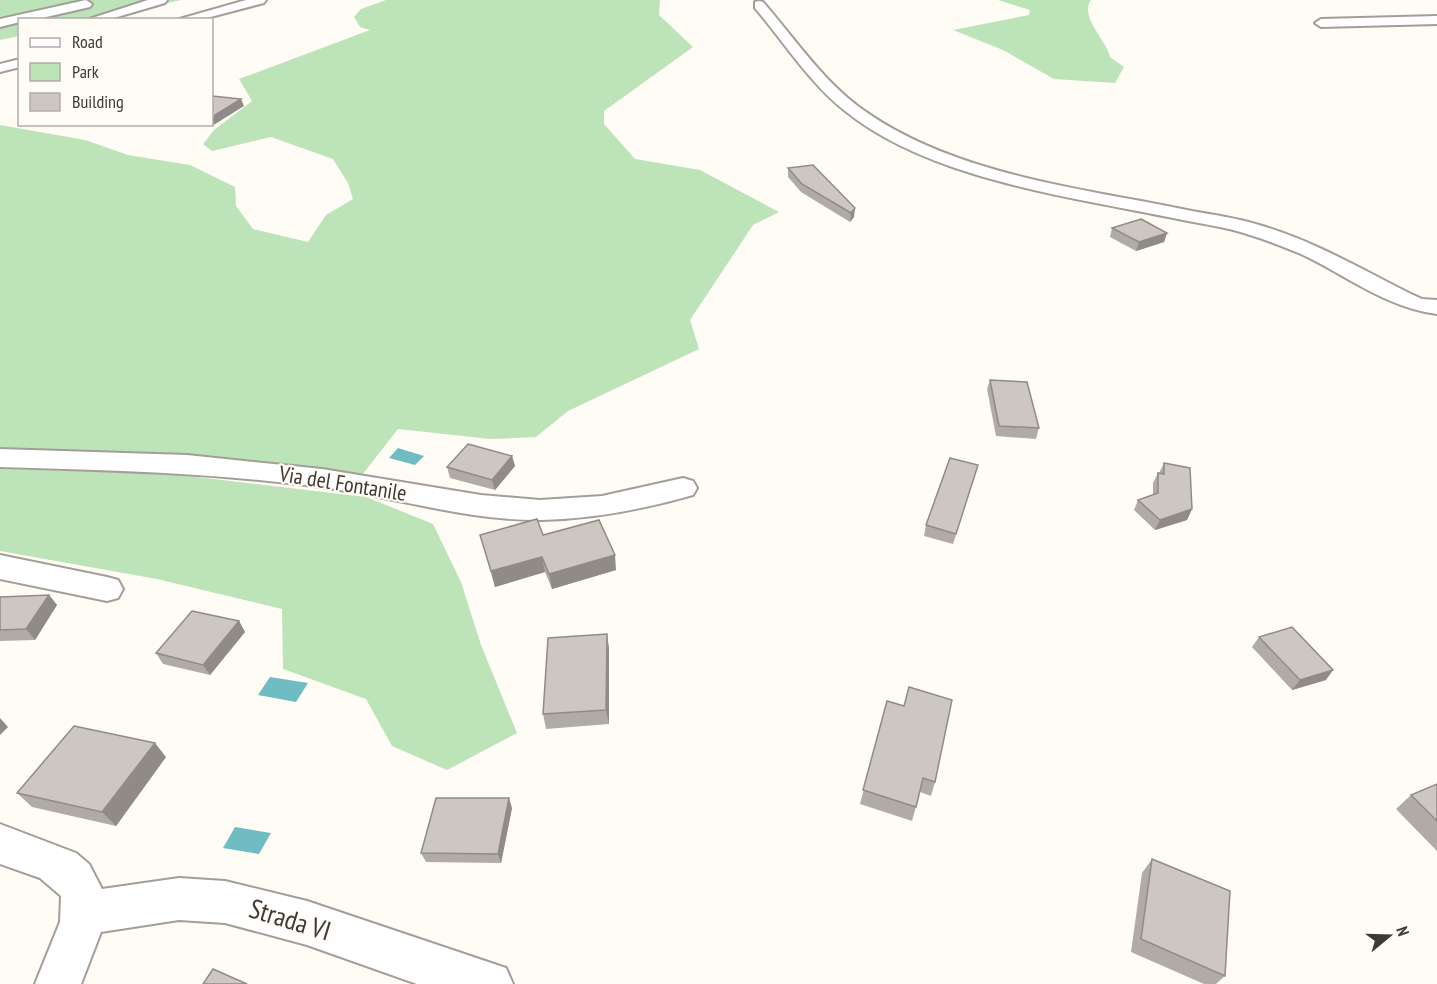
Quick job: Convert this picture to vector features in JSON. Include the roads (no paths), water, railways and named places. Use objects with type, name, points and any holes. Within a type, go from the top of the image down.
[{"type":"street","points":[[99,18],[161,0]]},
{"type":"street","points":[[190,18],[260,0]]},
{"type":"street","points":[[22,18],[91,2]]},
{"type":"street","points":[[759,5],[845,103],[865,118],[900,137],[974,168],[1011,180],[1225,222],[1263,233],[1308,250],[1403,299],[1418,305],[1437,307]]},
{"type":"street","points":[[0,23],[18,19]]},
{"type":"street","points":[[1321,23],[1437,20]]},
{"type":"street","points":[[0,68],[18,64]]},
{"type":"street","name":"Via del Fontanile","points":[[0,458],[188,464],[322,478],[481,505],[532,510],[602,506],[683,488]]},
{"type":"street","points":[[0,567],[107,589]]},
{"type":"street","points":[[0,844],[51,862],[73,876],[82,890],[84,913],[58,984]]},
{"type":"street","name":"Strada VI","points":[[84,913],[178,899],[225,902],[307,923],[414,961],[490,984]]},
{"type":"water","points":[[398,448],[424,456],[415,465],[389,458]]},
{"type":"water","points":[[270,677],[308,683],[296,702],[258,695]]},
{"type":"water","points":[[235,827],[271,833],[259,854],[223,848]]}]
